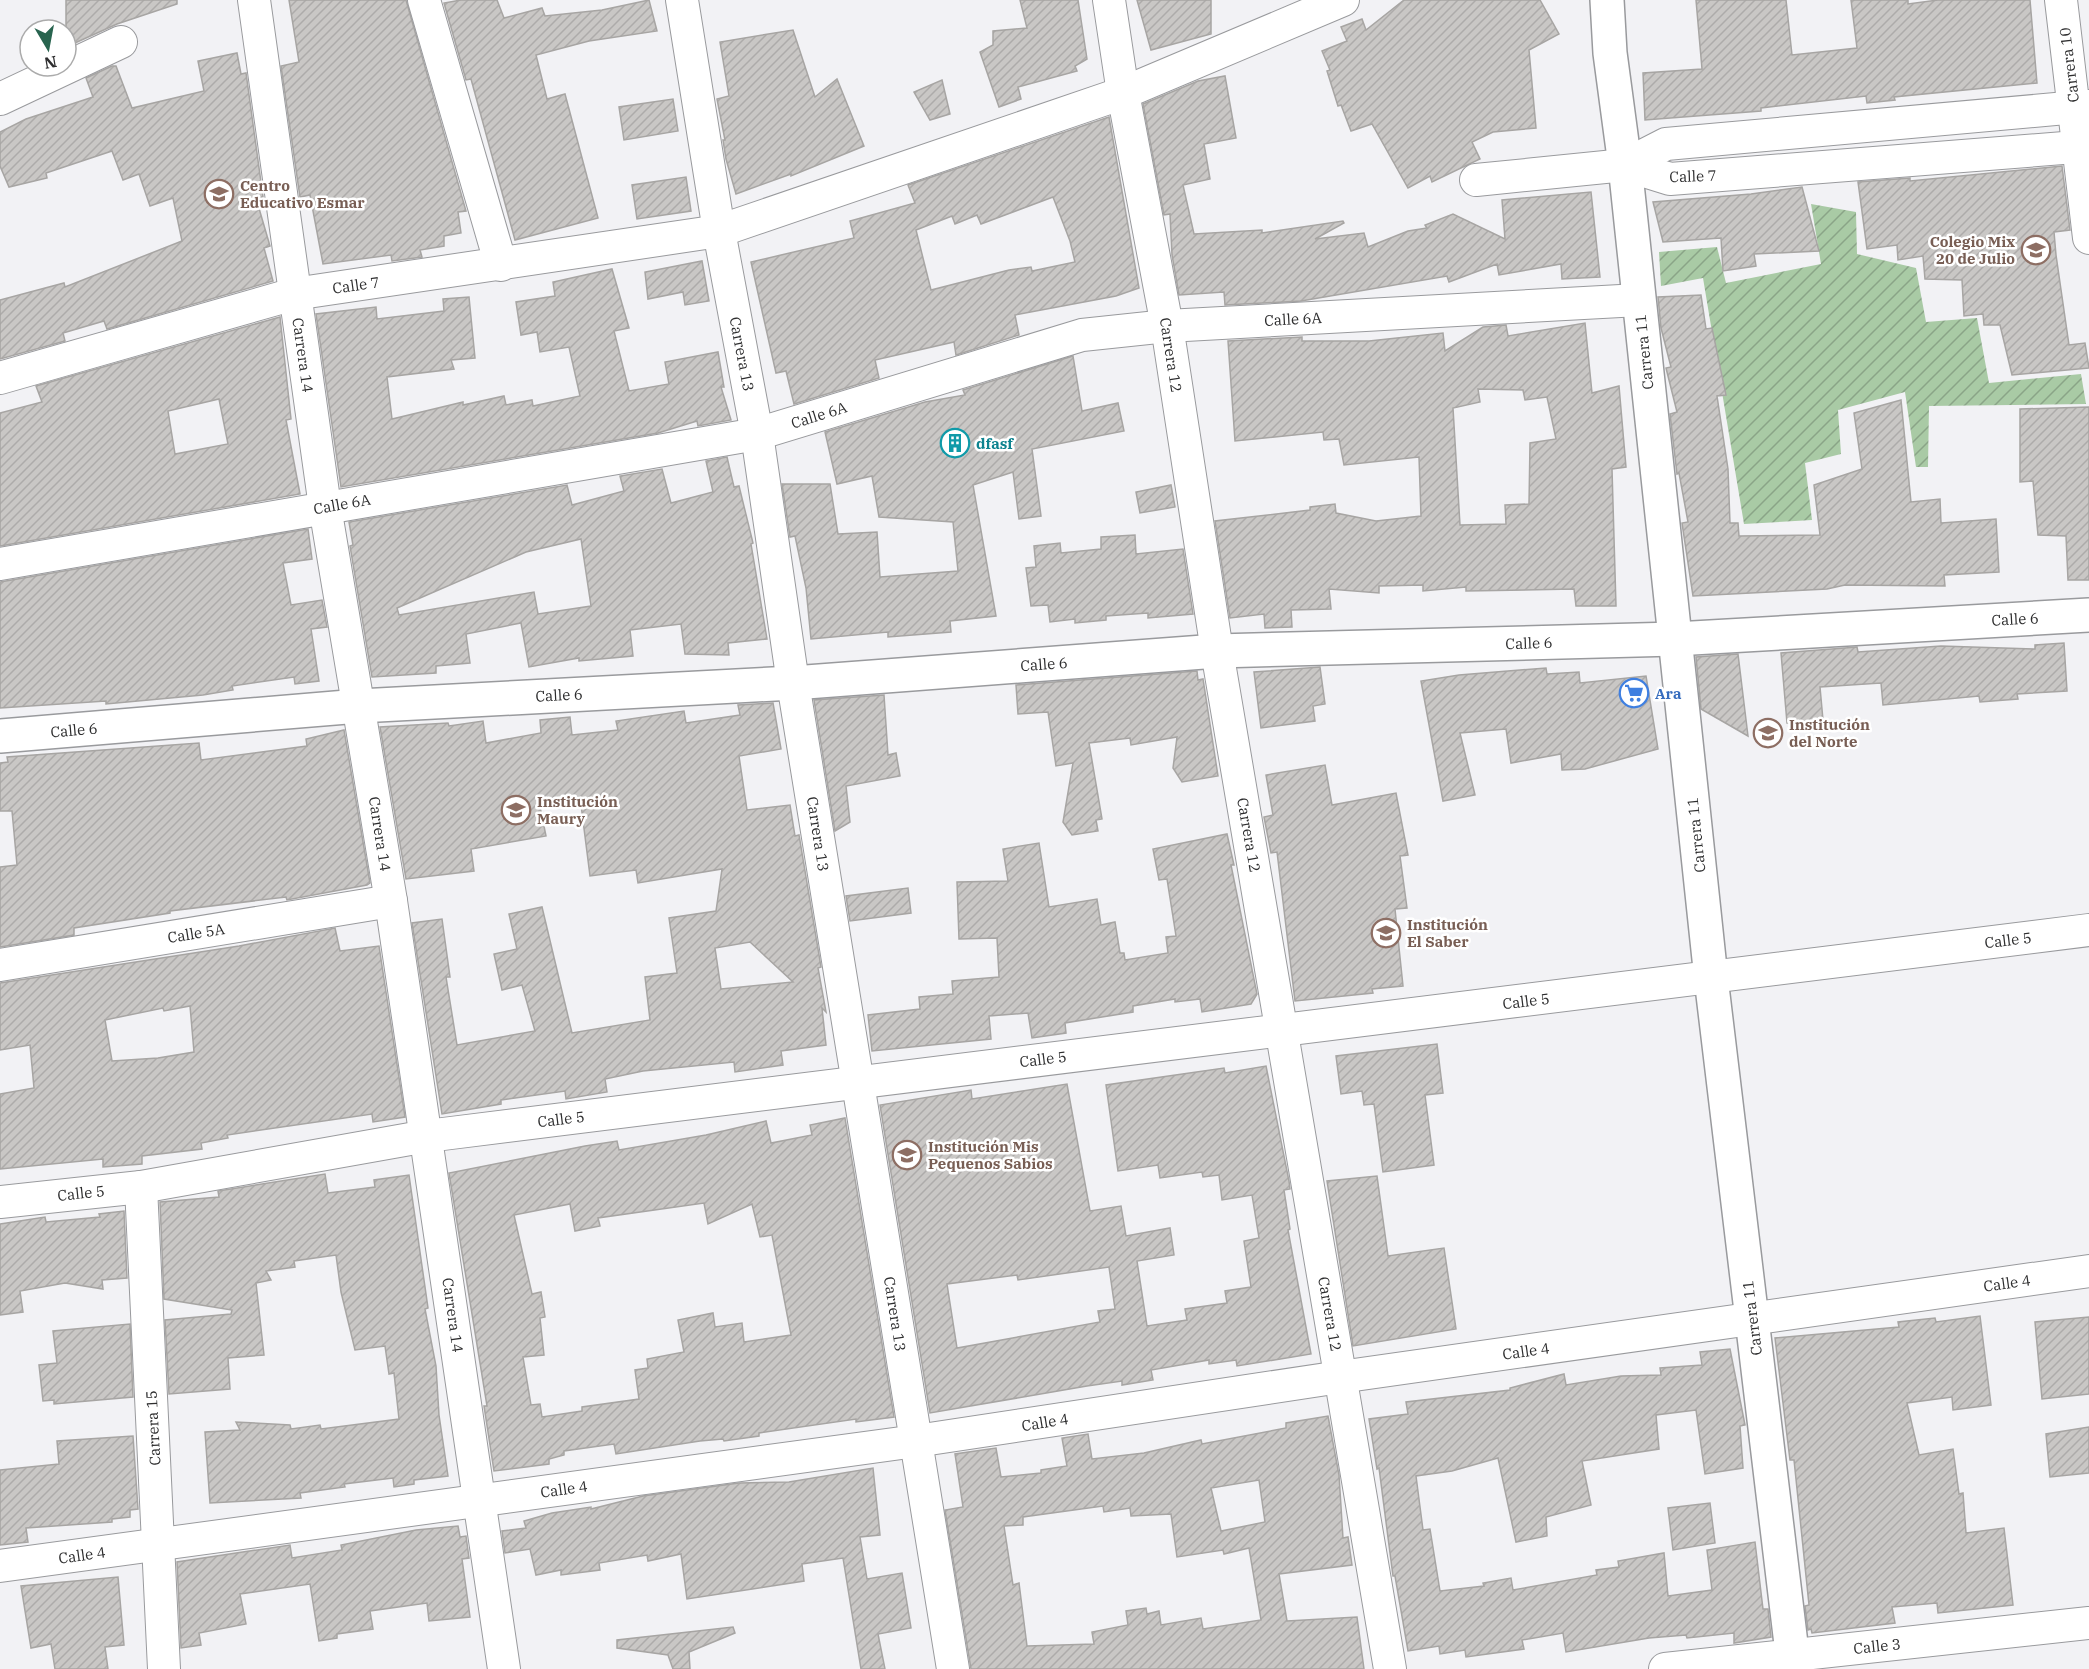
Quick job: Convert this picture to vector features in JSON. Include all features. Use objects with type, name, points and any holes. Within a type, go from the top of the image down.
[{"type":"street","name":"Carrera 14","points":[[254,0],[325,507],[428,1136],[504,1669]]},
{"type":"street","points":[[424,0],[501,265]]},
{"type":"street","name":"Carrera 13","points":[[682,0],[719,231],[757,434],[793,682],[953,1669]]},
{"type":"street","name":"Carrera 12","points":[[1109,0],[1123,93],[1167,326],[1217,651],[1390,1669]]},
{"type":"street","name":"Calle 7","points":[[0,378],[294,294],[719,231],[1123,93],[1343,0]]},
{"type":"street","name":"Carrera 11","points":[[1607,0],[1610,53],[1625,165],[1711,978],[1792,1662]]},
{"type":"street","name":"Carrera 10","points":[[2061,0],[2082,106],[2089,238]]},
{"type":"street","points":[[0,99],[121,42]]},
{"type":"street","points":[[1476,180],[1625,165],[1666,144],[2082,106]]},
{"type":"street","name":"Calle 7","points":[[1625,165],[1670,179],[2084,147]]},
{"type":"street","name":"Calle 6A","points":[[0,564],[757,434],[1082,335],[1167,326],[1639,300]]},
{"type":"street","name":"Calle 6","points":[[0,736],[359,706],[793,682],[1217,651],[1675,639],[2089,615]]},
{"type":"street","name":"Calle 5A","points":[[0,965],[391,901]]},
{"type":"street","name":"Calle 5","points":[[0,1202],[141,1187],[428,1136],[2089,930]]},
{"type":"street","name":"Carrera 15","points":[[141,1187],[164,1669]]},
{"type":"street","name":"Calle 4","points":[[0,1566],[916,1441],[1340,1377],[2089,1271]]},
{"type":"street","name":"Calle 3","points":[[1665,1669],[1792,1662],[2089,1623]]},
{"type":"green space","points":[[1811,204],[1856,212],[1857,254],[1916,268],[1926,322],[1977,318],[1989,383],[2081,374],[2086,404],[1929,406],[1928,467],[1916,467],[1905,392],[1838,410],[1841,454],[1805,463],[1812,520],[1744,524],[1703,278],[1661,286],[1659,252],[1717,247],[1726,283],[1821,264]]},
{"type":"building","points":[[66,0],[177,0],[177,4],[117,24],[78,42],[78,18],[66,18]]},
{"type":"building","points":[[289,0],[406,0],[466,211],[458,212],[461,233],[444,236],[444,246],[420,250],[422,257],[392,261],[391,255],[323,264],[310,195],[300,197],[281,66],[299,62]]},
{"type":"building","points":[[461,0],[497,0],[504,18],[542,8],[545,16],[602,10],[649,0],[657,31],[589,41],[536,55],[547,99],[565,94],[598,218],[515,240],[471,79],[466,80],[444,3]]},
{"type":"building","points":[[1020,0],[1078,0],[1087,59],[1075,66],[1077,71],[1018,87],[1021,99],[999,107],[980,52],[993,45],[993,31],[1027,28]]},
{"type":"building","points":[[1137,0],[1211,0],[1211,34],[1151,50]]},
{"type":"building","points":[[1404,0],[1540,0],[1559,34],[1529,50],[1536,128],[1493,132],[1472,142],[1480,159],[1432,182],[1430,176],[1408,188],[1372,124],[1351,131],[1341,105],[1338,106],[1327,71],[1330,70],[1322,51],[1347,41],[1341,27],[1362,19],[1366,30]]},
{"type":"building","points":[[1696,0],[1786,0],[1792,55],[1857,48],[1851,0],[1908,0],[1908,4],[1938,0],[2030,0],[2037,83],[1894,97],[1895,100],[1867,103],[1866,96],[1761,108],[1761,111],[1645,120],[1643,73],[1702,69]]},
{"type":"building","points":[[793,30],[815,97],[837,79],[864,146],[791,176],[791,174],[736,194],[726,159],[723,140],[725,140],[717,99],[729,96],[720,42]]},
{"type":"building","points":[[237,53],[241,74],[246,73],[263,197],[256,198],[270,246],[264,248],[273,281],[107,329],[104,321],[63,333],[65,341],[0,359],[0,300],[64,283],[65,287],[182,241],[173,198],[150,206],[139,174],[123,180],[112,151],[46,173],[47,178],[9,187],[0,166],[0,132],[26,119],[93,97],[86,78],[112,66],[116,66],[132,108],[204,91],[198,61]]},
{"type":"building","points":[[1225,76],[1236,138],[1204,144],[1210,179],[1183,185],[1194,234],[1262,230],[1262,233],[1343,221],[1344,223],[1315,239],[1364,233],[1368,247],[1408,231],[1427,228],[1425,225],[1453,214],[1505,239],[1502,200],[1591,192],[1600,277],[1562,279],[1561,264],[1499,275],[1497,264],[1449,282],[1447,276],[1301,301],[1225,305],[1224,292],[1179,295],[1172,255],[1170,214],[1164,215],[1143,104],[1198,81]]},
{"type":"building","points":[[942,80],[950,114],[930,120],[914,92]]},
{"type":"building","points":[[673,99],[678,131],[624,140],[619,107]]},
{"type":"building","points":[[1109,117],[1139,288],[1116,296],[1015,315],[1019,335],[956,355],[954,342],[875,360],[879,378],[794,404],[786,371],[776,373],[751,262],[854,238],[850,221],[915,203],[908,185]],"holes":[[[1053,197],[1070,241],[1075,262],[1032,271],[1031,267],[1009,270],[931,290],[916,230],[952,216],[955,224],[977,215],[981,224]]]},
{"type":"building","points":[[2062,166],[2070,230],[2054,232],[2056,255],[2069,345],[2085,343],[2089,368],[2012,375],[2000,325],[1984,325],[1983,314],[1964,316],[1962,280],[1925,279],[1923,256],[1898,260],[1897,245],[1867,249],[1858,182],[1910,178],[1910,181]]},
{"type":"building","points":[[686,177],[691,211],[637,219],[632,185]]},
{"type":"building","points":[[1802,187],[1819,251],[1754,254],[1756,266],[1723,271],[1721,238],[1663,242],[1653,202],[1751,194]]},
{"type":"building","points":[[702,261],[709,301],[685,305],[683,292],[648,299],[645,272]]},
{"type":"building","points":[[612,269],[629,328],[614,331],[629,391],[669,384],[665,362],[718,352],[724,387],[721,387],[731,420],[698,426],[697,421],[658,433],[341,487],[316,314],[376,307],[377,319],[444,311],[443,299],[469,297],[475,358],[451,360],[454,369],[387,377],[392,419],[463,402],[463,405],[504,396],[506,405],[532,400],[533,406],[580,396],[569,347],[540,352],[537,332],[521,335],[516,302],[555,296],[553,282]]},
{"type":"building","points":[[1701,295],[1706,329],[1712,328],[1726,395],[1717,396],[1728,469],[1730,523],[1738,523],[1739,536],[1820,535],[1814,485],[1862,469],[1854,413],[1901,400],[1911,502],[1940,499],[1941,523],[1996,519],[1999,572],[1944,575],[1945,586],[1845,585],[1827,589],[1693,596],[1682,523],[1688,522],[1679,473],[1677,474],[1670,414],[1677,412],[1666,368],[1671,367],[1661,328],[1658,297]]},
{"type":"building","points":[[280,317],[291,419],[286,420],[300,494],[0,546],[0,413],[42,402],[36,386]],"holes":[[[219,399],[228,444],[175,454],[168,411]]]},
{"type":"building","points":[[1585,323],[1592,393],[1619,386],[1626,467],[1612,469],[1616,606],[1576,606],[1574,589],[1466,591],[1466,587],[1423,591],[1423,585],[1379,586],[1379,593],[1329,589],[1331,609],[1291,610],[1292,627],[1265,628],[1264,614],[1230,618],[1215,521],[1310,510],[1310,507],[1335,504],[1336,513],[1376,521],[1421,516],[1419,457],[1344,465],[1339,439],[1324,440],[1323,432],[1235,441],[1228,341],[1302,337],[1302,341],[1369,341],[1443,333],[1445,351],[1483,327],[1506,325],[1508,336]],"holes":[[[1478,389],[1523,390],[1525,400],[1547,397],[1556,439],[1530,443],[1529,504],[1505,505],[1506,524],[1460,525],[1453,408],[1480,402]]]},
{"type":"building","points":[[1073,356],[1082,411],[1118,403],[1124,431],[1032,449],[1041,516],[1019,519],[1013,472],[973,485],[996,616],[950,621],[951,632],[888,637],[888,632],[811,639],[806,588],[795,536],[790,537],[782,484],[830,484],[838,534],[877,532],[880,577],[958,571],[953,522],[879,517],[872,476],[837,484],[825,432],[925,402],[965,395],[963,390]]},
{"type":"building","points":[[2089,407],[2089,580],[2068,580],[2066,536],[2038,535],[2033,481],[2020,482],[2020,409]]},
{"type":"building","points":[[727,457],[734,487],[739,486],[753,543],[751,544],[767,639],[728,643],[729,655],[685,654],[681,624],[630,630],[633,656],[579,661],[579,658],[529,667],[521,623],[466,634],[470,663],[436,666],[436,673],[372,677],[350,546],[353,545],[349,522],[567,485],[572,505],[624,491],[620,476],[662,469],[671,503],[713,492],[706,461]],"holes":[[[581,539],[591,606],[538,614],[534,592],[399,615],[397,608],[526,552]]]},
{"type":"building","points":[[1171,485],[1175,507],[1140,513],[1136,492]]},
{"type":"building","points":[[308,529],[312,559],[283,563],[291,605],[322,600],[327,627],[311,629],[319,681],[295,684],[294,677],[232,686],[233,690],[203,695],[106,704],[106,701],[0,708],[0,582]]},
{"type":"building","points":[[1135,535],[1136,554],[1183,549],[1193,614],[1148,618],[1148,613],[1106,616],[1106,620],[1075,623],[1075,619],[1050,622],[1048,605],[1031,606],[1026,568],[1036,567],[1034,546],[1060,543],[1061,553],[1101,549],[1101,537]]},
{"type":"building","points":[[2064,643],[2067,691],[2017,694],[2018,699],[1980,702],[1979,696],[1883,705],[1881,683],[1820,687],[1823,720],[1787,723],[1781,653],[1857,647],[1858,652],[1941,646],[2035,649],[2035,645]]},
{"type":"building","points":[[1738,654],[1748,736],[1701,709],[1696,657]]},
{"type":"building","points":[[1320,667],[1325,704],[1313,706],[1315,721],[1261,728],[1254,672]]},
{"type":"building","points":[[1546,668],[1547,674],[1579,672],[1580,683],[1646,676],[1658,749],[1585,769],[1562,770],[1561,754],[1511,763],[1506,729],[1460,733],[1475,795],[1443,801],[1421,681],[1459,675]]},
{"type":"building","points":[[1197,671],[1198,680],[1203,679],[1218,776],[1182,782],[1173,768],[1177,737],[1131,745],[1130,738],[1089,743],[1102,819],[1096,820],[1098,831],[1072,835],[1063,822],[1073,763],[1056,766],[1048,712],[1018,714],[1016,685]]},
{"type":"building","points":[[884,695],[888,755],[896,753],[900,776],[846,786],[850,822],[835,831],[814,700]]},
{"type":"building","points":[[773,703],[781,749],[739,756],[747,810],[790,805],[795,836],[799,835],[821,967],[818,968],[826,1012],[822,1008],[826,1045],[781,1051],[783,1065],[735,1072],[734,1062],[643,1071],[605,1079],[607,1092],[566,1099],[565,1091],[501,1100],[501,1104],[442,1114],[412,923],[442,919],[450,977],[446,977],[457,1045],[535,1031],[522,985],[502,990],[494,954],[517,949],[509,914],[542,907],[572,1033],[650,1020],[645,977],[677,973],[669,918],[716,911],[722,869],[638,883],[636,870],[590,876],[580,797],[539,802],[546,836],[471,849],[474,871],[406,879],[380,727],[448,723],[449,726],[483,721],[486,743],[541,733],[540,720],[570,717],[572,735],[618,730],[616,721],[684,711],[686,723],[740,715],[738,705]],"holes":[[[750,942],[793,982],[721,989],[715,948]]]},
{"type":"building","points":[[344,730],[370,883],[367,885],[287,900],[286,897],[170,911],[170,913],[74,928],[74,935],[0,947],[0,867],[17,865],[12,811],[0,811],[0,763],[8,762],[7,757],[199,743],[201,760],[307,746],[306,739]]},
{"type":"building","points":[[1325,765],[1332,805],[1396,793],[1408,855],[1400,856],[1407,908],[1395,909],[1403,986],[1372,989],[1373,993],[1295,1001],[1277,852],[1271,853],[1264,817],[1273,815],[1266,775]]},
{"type":"building","points":[[1227,834],[1257,994],[1251,1004],[1202,1012],[1200,999],[1175,1002],[1175,999],[1133,1006],[1133,1012],[1065,1023],[1066,1033],[1032,1038],[1028,1013],[989,1016],[991,1039],[872,1051],[868,1015],[920,1009],[919,997],[953,994],[952,981],[999,977],[997,938],[959,939],[957,882],[1008,881],[1003,849],[1039,843],[1049,907],[1097,899],[1101,925],[1115,922],[1120,953],[1124,953],[1125,960],[1168,953],[1166,937],[1176,936],[1167,879],[1159,880],[1153,849]]},
{"type":"building","points":[[908,888],[911,913],[850,921],[846,896]]},
{"type":"building","points":[[335,928],[340,951],[379,946],[405,1117],[373,1122],[372,1114],[227,1135],[228,1138],[201,1143],[202,1149],[142,1156],[142,1164],[103,1167],[103,1159],[0,1169],[0,1094],[34,1088],[30,1045],[0,1050],[0,983],[239,946]],"holes":[[[190,1006],[194,1052],[158,1058],[112,1061],[105,1020],[163,1008],[164,1011]]]},
{"type":"building","points":[[1437,1044],[1443,1093],[1425,1095],[1434,1165],[1383,1172],[1374,1104],[1364,1105],[1362,1091],[1341,1094],[1336,1056]]},
{"type":"building","points":[[1266,1066],[1289,1181],[1290,1189],[1284,1190],[1290,1229],[1288,1230],[1311,1354],[1237,1366],[1236,1360],[1209,1364],[1209,1360],[1151,1370],[1153,1380],[1122,1385],[1122,1381],[1087,1386],[930,1413],[880,1105],[971,1090],[972,1099],[1067,1084],[1090,1211],[1121,1206],[1126,1236],[1170,1228],[1174,1255],[1137,1261],[1147,1326],[1187,1320],[1185,1309],[1227,1303],[1225,1291],[1251,1287],[1244,1241],[1259,1238],[1252,1195],[1222,1200],[1219,1175],[1203,1177],[1202,1172],[1160,1178],[1158,1165],[1118,1171],[1106,1085],[1224,1068],[1225,1073]],"holes":[[[1109,1267],[1115,1309],[1098,1311],[1100,1322],[957,1348],[947,1284],[1017,1275],[1018,1280]]]},
{"type":"building","points":[[845,1118],[894,1417],[856,1422],[856,1419],[759,1433],[759,1436],[724,1441],[723,1439],[700,1441],[616,1454],[614,1444],[564,1451],[564,1455],[549,1459],[549,1464],[494,1471],[484,1406],[487,1406],[449,1173],[617,1141],[619,1150],[706,1135],[766,1121],[771,1143],[812,1135],[810,1125]],"holes":[[[704,1203],[708,1224],[752,1204],[760,1237],[772,1235],[791,1335],[744,1342],[742,1323],[715,1327],[713,1313],[678,1320],[684,1352],[647,1359],[648,1368],[635,1370],[639,1399],[582,1407],[582,1411],[542,1417],[540,1404],[531,1405],[523,1357],[544,1355],[540,1318],[545,1317],[541,1292],[532,1294],[514,1215],[570,1204],[575,1231],[600,1226],[598,1218]]]},
{"type":"building","points":[[325,1174],[328,1193],[375,1187],[374,1180],[409,1175],[428,1308],[425,1309],[436,1366],[439,1415],[448,1476],[414,1480],[414,1484],[394,1487],[393,1478],[344,1484],[345,1487],[300,1493],[301,1498],[210,1503],[205,1432],[240,1430],[236,1422],[290,1425],[291,1429],[320,1425],[321,1429],[399,1419],[394,1373],[389,1374],[385,1346],[355,1350],[341,1292],[336,1255],[294,1261],[295,1267],[266,1271],[271,1280],[256,1283],[264,1355],[228,1358],[230,1389],[169,1394],[165,1320],[231,1314],[232,1310],[164,1299],[160,1202],[219,1197],[218,1191]]},
{"type":"building","points":[[1377,1176],[1388,1256],[1444,1248],[1456,1329],[1353,1346],[1327,1181]]},
{"type":"building","points":[[124,1211],[127,1278],[102,1280],[103,1289],[65,1283],[20,1291],[23,1312],[0,1315],[0,1224],[45,1217],[46,1222],[100,1217],[99,1214]]},
{"type":"building","points":[[1980,1316],[1991,1405],[1953,1410],[1952,1397],[1907,1403],[1919,1455],[1953,1449],[1959,1494],[1963,1493],[1966,1533],[2004,1528],[2013,1605],[1938,1613],[1937,1603],[1892,1607],[1895,1623],[1812,1633],[1811,1629],[1808,1630],[1805,1606],[1809,1605],[1794,1460],[1790,1460],[1775,1338],[1899,1327],[1898,1322],[1935,1318],[1936,1322]]},
{"type":"building","points":[[2089,1317],[2089,1394],[2042,1399],[2035,1322]]},
{"type":"building","points":[[130,1324],[133,1397],[54,1404],[54,1400],[43,1401],[39,1365],[57,1363],[53,1331]]},
{"type":"building","points":[[1730,1349],[1745,1425],[1740,1426],[1743,1468],[1705,1474],[1696,1410],[1656,1415],[1659,1449],[1582,1461],[1591,1505],[1546,1517],[1547,1536],[1516,1542],[1498,1458],[1452,1471],[1416,1476],[1423,1530],[1430,1529],[1440,1591],[1484,1586],[1483,1583],[1511,1578],[1513,1590],[1597,1575],[1596,1570],[1619,1567],[1618,1561],[1664,1553],[1668,1596],[1712,1590],[1707,1550],[1755,1542],[1763,1609],[1768,1609],[1771,1637],[1734,1643],[1734,1633],[1687,1638],[1686,1635],[1649,1638],[1566,1652],[1563,1633],[1522,1640],[1524,1649],[1466,1657],[1465,1650],[1440,1654],[1439,1646],[1408,1651],[1395,1576],[1393,1576],[1379,1468],[1377,1469],[1369,1419],[1408,1414],[1406,1402],[1510,1390],[1510,1388],[1564,1374],[1566,1385],[1621,1376],[1661,1375],[1660,1368],[1702,1365],[1700,1352]]},
{"type":"building","points":[[1328,1416],[1339,1475],[1343,1538],[1348,1537],[1352,1565],[1279,1574],[1287,1621],[1357,1617],[1364,1669],[971,1669],[945,1510],[963,1507],[955,1454],[996,1448],[1001,1477],[1041,1473],[1041,1470],[1067,1466],[1062,1438],[1088,1434],[1092,1459],[1144,1453],[1201,1440],[1202,1444],[1286,1428],[1286,1423]],"holes":[[[1259,1480],[1265,1522],[1221,1531],[1211,1488]],[[1103,1506],[1104,1512],[1130,1508],[1131,1516],[1171,1514],[1177,1557],[1223,1550],[1224,1554],[1249,1548],[1261,1620],[1203,1629],[1201,1618],[1161,1625],[1159,1611],[1147,1614],[1146,1608],[1126,1611],[1128,1625],[1092,1632],[1094,1644],[1027,1646],[1019,1583],[1013,1585],[1004,1526],[1023,1525],[1023,1517]]]},
{"type":"building","points":[[2089,1427],[2089,1473],[2050,1477],[2046,1434]]},
{"type":"building","points":[[133,1436],[138,1509],[130,1510],[130,1517],[112,1519],[112,1522],[26,1528],[28,1542],[0,1545],[0,1470],[59,1464],[57,1441]]},
{"type":"building","points":[[873,1468],[880,1535],[860,1537],[867,1579],[902,1573],[911,1628],[878,1634],[885,1669],[861,1669],[843,1558],[802,1564],[804,1581],[687,1599],[681,1554],[648,1561],[647,1555],[599,1563],[600,1570],[561,1575],[561,1570],[536,1575],[530,1549],[505,1553],[502,1531],[526,1528],[524,1521],[552,1513],[591,1507],[591,1509],[643,1496],[739,1483],[789,1482]]},
{"type":"building","points":[[1710,1503],[1715,1543],[1673,1550],[1668,1508]]},
{"type":"building","points":[[458,1526],[460,1537],[466,1536],[469,1558],[462,1559],[470,1617],[429,1621],[427,1603],[370,1611],[373,1629],[337,1634],[337,1638],[319,1641],[310,1584],[240,1594],[246,1624],[199,1633],[201,1645],[181,1648],[177,1562],[290,1545],[292,1558],[342,1550],[341,1545],[416,1530]]},
{"type":"building","points":[[118,1577],[124,1645],[105,1647],[108,1669],[55,1669],[51,1644],[31,1648],[21,1586]]},
{"type":"building","points":[[733,1627],[735,1633],[689,1652],[690,1669],[673,1669],[668,1655],[617,1648],[617,1640]]},
{"type":"place","name":"Centro Educativo Esmar","points":[[219,194]]},
{"type":"place","name":"Colegio Mix 20 de Julio","points":[[2036,250]]},
{"type":"place","name":"dfasf","points":[[955,443]]},
{"type":"place","name":"Ara","points":[[1634,693]]},
{"type":"place","name":"Institución del Norte","points":[[1768,733]]},
{"type":"place","name":"Institución Maury","points":[[516,810]]},
{"type":"place","name":"Institución El Saber","points":[[1386,933]]},
{"type":"place","name":"Institución Mis Pequenos Sabios","points":[[907,1155]]}]
